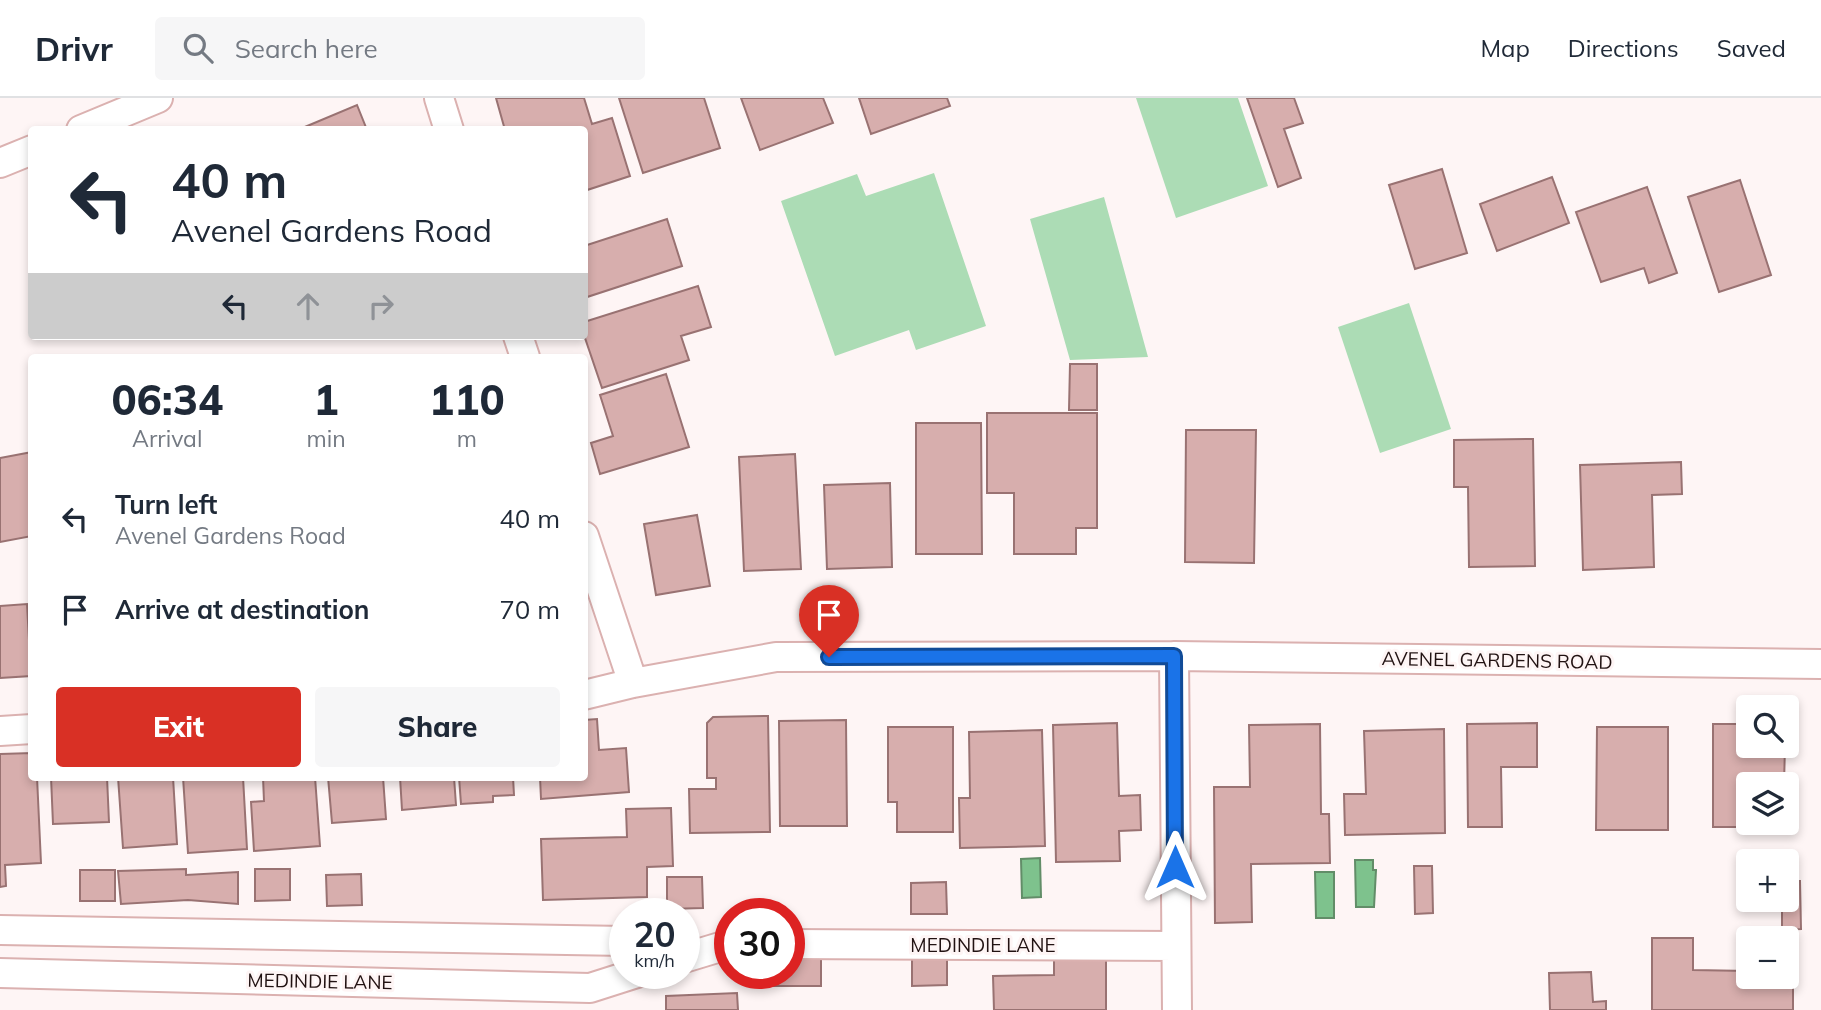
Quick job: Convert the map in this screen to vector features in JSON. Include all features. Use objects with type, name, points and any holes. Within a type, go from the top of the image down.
[{"type":"street","points":[[91,126],[158,98]]},
{"type":"street","points":[[439,98],[448,126]]},
{"type":"street","points":[[588,548],[633,683]]},
{"type":"street","points":[[1174,656],[1177,1010]]},
{"type":"street","name":"AVENEL GARDENS ROAD","points":[[588,694],[633,683],[776,657],[1174,656],[1821,664]]},
{"type":"street","points":[[0,731],[28,729]]},
{"type":"street","points":[[0,930],[609,942]]},
{"type":"street","name":"MEDINDIE LANE","points":[[805,944],[1176,946]]},
{"type":"street","name":"MEDINDIE LANE","points":[[0,973],[590,988],[609,982]]},
{"type":"shaded area","points":[[1136,98],[1238,98],[1268,186],[1176,218]]},
{"type":"shaded area","points":[[934,173],[986,326],[916,350],[909,330],[835,356],[781,201],[857,174],[866,196]]},
{"type":"shaded area","points":[[1104,197],[1148,357],[1070,360],[1030,219]]},
{"type":"shaded area","points":[[1409,303],[1451,429],[1380,453],[1338,327]]},
{"type":"shaded area","points":[[1040,858],[1041,897],[1022,898],[1021,859]]},
{"type":"shaded area","points":[[1355,860],[1373,860],[1373,870],[1376,870],[1374,907],[1356,907]]},
{"type":"shaded area","points":[[1315,872],[1334,872],[1334,918],[1316,918]]},
{"type":"building","points":[[496,98],[584,98],[592,124],[612,118],[630,176],[588,190],[588,126],[504,126]]},
{"type":"building","points":[[619,98],[704,98],[720,148],[643,173]]},
{"type":"building","points":[[741,98],[823,98],[833,123],[760,150]]},
{"type":"building","points":[[859,98],[947,98],[950,106],[871,134]]},
{"type":"building","points":[[1247,98],[1294,98],[1303,123],[1284,129],[1301,178],[1278,187]]},
{"type":"building","points":[[357,105],[365,126],[307,126]]},
{"type":"building","points":[[1442,169],[1467,253],[1415,269],[1389,185]]},
{"type":"building","points":[[1552,177],[1569,223],[1497,251],[1480,204]]},
{"type":"building","points":[[1740,180],[1771,275],[1719,292],[1688,197]]},
{"type":"building","points":[[1647,187],[1677,273],[1649,283],[1644,268],[1601,282],[1576,212]]},
{"type":"building","points":[[667,219],[682,266],[588,297],[588,245]]},
{"type":"building","points":[[698,286],[711,327],[681,336],[689,360],[602,388],[586,340],[588,340],[588,321]]},
{"type":"building","points":[[1070,364],[1097,364],[1097,410],[1069,410]]},
{"type":"building","points":[[666,374],[689,447],[600,474],[591,443],[613,436],[600,395]]},
{"type":"building","points":[[987,413],[1097,413],[1097,528],[1076,528],[1076,554],[1014,554],[1014,493],[987,493]]},
{"type":"building","points":[[916,423],[981,423],[982,554],[916,554]]},
{"type":"building","points":[[1186,430],[1256,430],[1254,563],[1185,562]]},
{"type":"building","points":[[1533,439],[1535,566],[1469,567],[1468,487],[1454,487],[1454,440]]},
{"type":"building","points":[[28,453],[28,537],[0,542],[0,458]]},
{"type":"building","points":[[795,454],[801,569],[744,571],[739,457]]},
{"type":"building","points":[[1681,462],[1682,494],[1652,495],[1654,567],[1583,570],[1580,465]]},
{"type":"building","points":[[890,483],[892,567],[827,569],[824,485]]},
{"type":"building","points":[[697,515],[710,586],[656,595],[644,524]]},
{"type":"building","points":[[27,604],[28,676],[0,678],[0,606]]},
{"type":"building","points":[[768,716],[770,832],[690,833],[689,789],[716,789],[716,778],[707,778],[707,723],[713,717]]},
{"type":"building","points":[[597,719],[599,750],[626,748],[629,792],[541,799],[540,781],[588,781],[588,720]]},
{"type":"building","points":[[846,720],[847,826],[780,826],[779,721]]},
{"type":"building","points":[[1117,723],[1119,796],[1140,795],[1141,830],[1119,831],[1120,861],[1056,862],[1053,725]]},
{"type":"building","points":[[1537,723],[1537,767],[1501,767],[1502,827],[1468,827],[1467,724]]},
{"type":"building","points":[[1320,724],[1321,814],[1329,814],[1330,863],[1251,864],[1252,922],[1215,923],[1214,787],[1250,787],[1249,725]]},
{"type":"building","points":[[1713,724],[1736,724],[1736,758],[1785,758],[1784,772],[1736,772],[1736,827],[1713,827]]},
{"type":"building","points":[[888,727],[953,727],[953,832],[897,832],[897,802],[888,802]]},
{"type":"building","points":[[1597,727],[1668,727],[1668,830],[1596,830]]},
{"type":"building","points":[[1444,729],[1445,833],[1345,835],[1344,794],[1366,794],[1364,731]]},
{"type":"building","points":[[1042,730],[1045,846],[960,848],[959,798],[970,798],[969,732]]},
{"type":"building","points":[[28,753],[28,781],[37,781],[41,863],[5,865],[6,886],[0,887],[0,754]]},
{"type":"building","points":[[51,781],[107,781],[109,822],[53,824]]},
{"type":"building","points":[[118,781],[173,781],[177,844],[123,848]]},
{"type":"building","points":[[183,781],[243,781],[247,849],[188,853]]},
{"type":"building","points":[[263,781],[315,781],[320,846],[254,851],[251,802],[264,801]]},
{"type":"building","points":[[328,781],[383,781],[386,819],[332,823]]},
{"type":"building","points":[[400,781],[454,781],[456,805],[402,810]]},
{"type":"building","points":[[459,781],[513,781],[514,795],[493,796],[493,802],[461,804]]},
{"type":"building","points":[[671,808],[673,866],[647,867],[647,897],[543,900],[541,839],[627,837],[626,809]]},
{"type":"building","points":[[1414,866],[1432,866],[1433,913],[1415,914]]},
{"type":"building","points":[[186,869],[186,875],[238,872],[238,904],[188,900],[121,904],[118,871]]},
{"type":"building","points":[[255,869],[290,869],[290,900],[255,901]]},
{"type":"building","points":[[80,870],[115,870],[115,901],[80,901]]},
{"type":"building","points":[[361,874],[362,905],[327,906],[326,875]]},
{"type":"building","points":[[667,877],[702,877],[703,908],[700,908],[700,898],[667,898]]},
{"type":"building","points":[[1800,881],[1801,929],[1799,926],[1782,926],[1782,912],[1799,912]]},
{"type":"building","points":[[946,882],[947,914],[911,914],[911,883]]},
{"type":"building","points":[[1652,938],[1693,938],[1693,970],[1736,971],[1736,989],[1793,989],[1793,1010],[1652,1010]]},
{"type":"building","points":[[805,954],[821,954],[821,986],[805,986]]},
{"type":"building","points":[[947,954],[947,985],[912,986],[912,955]]},
{"type":"building","points":[[1106,957],[1106,1010],[994,1010],[993,976],[1054,975],[1054,959]]},
{"type":"building","points":[[1591,972],[1593,1002],[1606,1001],[1606,1010],[1550,1010],[1549,973]]},
{"type":"building","points":[[737,993],[738,1010],[666,1010],[666,996]]},
{"type":"route","points":[[829,657],[1174,656],[1175,867]]}]
